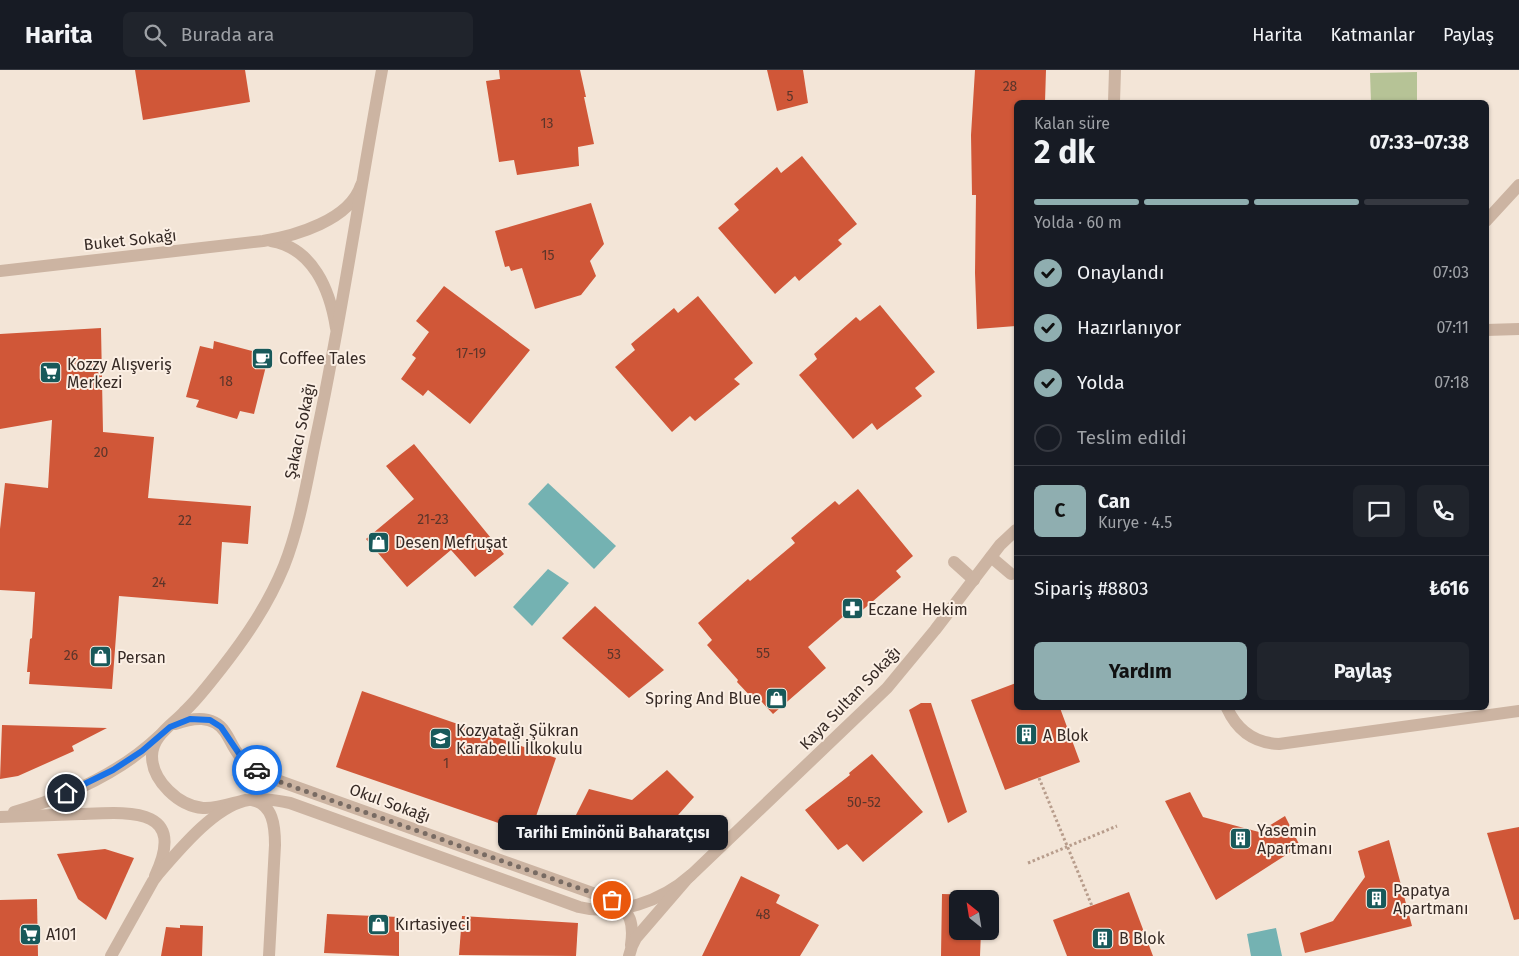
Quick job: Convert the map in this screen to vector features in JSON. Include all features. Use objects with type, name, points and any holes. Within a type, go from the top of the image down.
[{"type":"street","name":"Şakacı Sokağı","points":[[0,817],[42,803],[94,780],[142,751],[194,703],[240,645],[264,610],[276,585],[296,531],[328,377],[382,70]]},
{"type":"street","points":[[1114,100],[1115,70]]},
{"type":"street","name":"Buket Sokağı","points":[[263,241],[303,231],[326,220],[351,202],[359,191],[362,180]]},
{"type":"street","points":[[1489,218],[1519,186]]},
{"type":"street","name":"Buket Sokağı","points":[[0,271],[271,241],[286,245],[314,267],[328,293],[336,328]]},
{"type":"street","points":[[1489,330],[1519,329]]},
{"type":"street","name":"Kaya Sultan Sokağı","points":[[623,908],[636,905],[664,893],[691,875],[887,688],[936,630],[1000,545],[1014,532]]},
{"type":"street","points":[[991,557],[1011,574]]},
{"type":"street","points":[[954,562],[974,580]]},
{"type":"street","points":[[1227,710],[1246,733],[1261,742],[1279,744],[1519,711]]},
{"type":"street","name":"Okul Sokağı","points":[[164,730],[190,719],[210,720],[221,727],[236,751],[249,765],[271,778],[598,895],[616,902],[623,908]]},
{"type":"street","points":[[164,730],[154,744],[152,760],[155,771],[169,791],[189,804],[203,808],[248,800],[261,802],[270,812],[274,827],[275,845],[269,956]]},
{"type":"street","name":"Okul Sokağı","points":[[153,881],[208,821],[226,808],[248,800],[270,800],[296,806],[579,907],[604,911],[623,908]]},
{"type":"street","points":[[0,817],[129,813],[144,815],[157,824],[165,839],[162,861],[153,881],[111,956]]},
{"type":"street","name":"Kaya Sultan Sokağı","points":[[630,953],[636,938],[691,875]]},
{"type":"street","points":[[623,908],[632,920],[630,953]]},
{"type":"path","points":[[1039,778],[1092,906]]},
{"type":"path","points":[[1028,863],[1117,826]]},
{"type":"green space","points":[[1417,72],[1417,100],[1371,100],[1370,73]]},
{"type":"water","points":[[548,483],[616,546],[594,569],[528,504]]},
{"type":"water","points":[[548,569],[569,583],[532,626],[513,607]]},
{"type":"water","points":[[1276,928],[1282,956],[1251,956],[1247,934]]},
{"type":"building","points":[[135,70],[245,70],[250,102],[143,120]]},
{"type":"building","points":[[499,70],[580,70],[594,144],[578,147],[579,166],[517,175],[514,160],[499,162],[486,81],[500,79]]},
{"type":"building","points":[[767,70],[803,70],[808,103],[777,111]]},
{"type":"building","points":[[975,70],[1046,70],[1045,100],[1014,100],[1014,326],[977,329],[975,273],[976,195],[972,195],[971,135]]},
{"type":"building","points":[[802,156],[857,224],[838,240],[842,244],[799,281],[795,276],[775,294],[718,228],[739,210],[734,204],[777,167],[781,173]]},
{"type":"building","points":[[591,203],[604,244],[590,261],[596,276],[581,295],[535,309],[522,268],[511,271],[509,266],[505,267],[495,231]]},
{"type":"building","points":[[444,286],[530,350],[470,424],[428,390],[423,396],[401,379],[416,358],[412,355],[429,332],[416,321]]},
{"type":"building","points":[[698,296],[753,363],[734,379],[740,384],[695,421],[690,416],[672,432],[615,367],[635,350],[631,344],[674,308],[678,313]]},
{"type":"building","points":[[880,305],[935,372],[915,388],[922,396],[877,430],[872,423],[853,439],[799,375],[817,359],[814,354],[856,317],[860,321]]},
{"type":"building","points":[[101,328],[103,432],[154,437],[148,498],[251,506],[248,544],[222,542],[218,604],[119,596],[112,689],[29,684],[30,672],[27,672],[30,639],[32,638],[35,592],[0,590],[0,529],[5,483],[48,488],[52,420],[0,429],[0,334]]},
{"type":"building","points":[[214,341],[256,352],[253,362],[266,366],[254,414],[240,411],[237,419],[196,407],[199,400],[186,397],[200,346],[213,349]]},
{"type":"building","points":[[414,444],[504,554],[475,577],[451,550],[407,587],[366,539],[414,499],[386,466]]},
{"type":"building","points":[[858,489],[913,556],[896,571],[901,577],[858,614],[853,608],[808,647],[826,668],[773,714],[760,700],[754,700],[737,682],[738,680],[707,645],[712,640],[698,623],[748,579],[750,581],[795,543],[791,538],[835,501],[839,505]]},
{"type":"building","points":[[595,606],[664,670],[629,698],[562,638]]},
{"type":"building","name":"A Blok","points":[[1014,684],[1014,710],[1061,710],[1080,762],[1005,790],[971,700]]},
{"type":"building","points":[[362,691],[556,758],[530,834],[336,767]]},
{"type":"building","points":[[921,703],[931,703],[967,812],[948,823],[909,710]]},
{"type":"building","points":[[2,725],[107,728],[72,746],[74,751],[18,776],[0,779]]},
{"type":"building","points":[[872,754],[923,812],[863,862],[847,844],[838,850],[805,810],[850,775],[849,773]]},
{"type":"building","points":[[667,770],[694,797],[656,840],[615,844],[568,831],[589,789],[632,800]]},
{"type":"building","name":"Yasemin Apartmanı","points":[[1190,792],[1203,817],[1259,832],[1285,816],[1300,846],[1216,900],[1165,801]]},
{"type":"building","points":[[1519,827],[1519,919],[1514,920],[1487,833]]},
{"type":"building","name":"Papatya Apartmanı","points":[[1389,840],[1412,926],[1305,953],[1300,933],[1333,921],[1365,877],[1358,851]]},
{"type":"building","points":[[105,849],[134,858],[106,920],[78,899],[57,854]]},
{"type":"building","points":[[741,876],[780,895],[776,903],[819,925],[800,956],[702,956]]},
{"type":"building","name":"B Blok","points":[[1129,892],[1153,956],[1067,956],[1053,920]]},
{"type":"building","points":[[942,894],[949,894],[949,940],[981,940],[980,956],[941,956]]},
{"type":"building","points":[[37,899],[38,956],[0,956],[0,900]]},
{"type":"building","points":[[327,914],[399,917],[399,956],[324,953]]},
{"type":"building","points":[[462,916],[578,923],[576,956],[459,955]]},
{"type":"building","points":[[180,925],[203,926],[202,956],[161,956],[166,927],[180,928]]},
{"type":"way so far","points":[[257,770],[280,782],[612,900]]},
{"type":"place","name":"Coffee Tales","points":[[263,358]]},
{"type":"place","name":"Kozzy Alışveriş Merkezi","points":[[51,373]]},
{"type":"place","name":"Desen Mefruşat","points":[[379,542]]},
{"type":"place","name":"Eczane Hekim","points":[[852,609]]},
{"type":"place","name":"Persan","points":[[101,657]]},
{"type":"place","name":"Spring And Blue","points":[[777,698]]},
{"type":"place","name":"A Blok","points":[[1027,735]]},
{"type":"place","name":"Kozyatağı Şükran Karabelli İlkokulu","points":[[440,739]]},
{"type":"place","name":"Yasemin Apartmanı","points":[[1241,839]]},
{"type":"place","name":"Papatya Apartmanı","points":[[1377,899]]},
{"type":"place","name":"Tarihi Eminönü Baharatçısı","points":[[612,900]]},
{"type":"place","name":"Kırtasiyeci","points":[[379,924]]},
{"type":"place","name":"A101","points":[[30,934]]},
{"type":"place","name":"B Blok","points":[[1103,938]]},
{"type":"route","points":[[66,793],[113,770],[142,751],[164,730],[175,724],[196,718],[210,720],[221,727],[236,751],[249,765],[257,770]]}]
